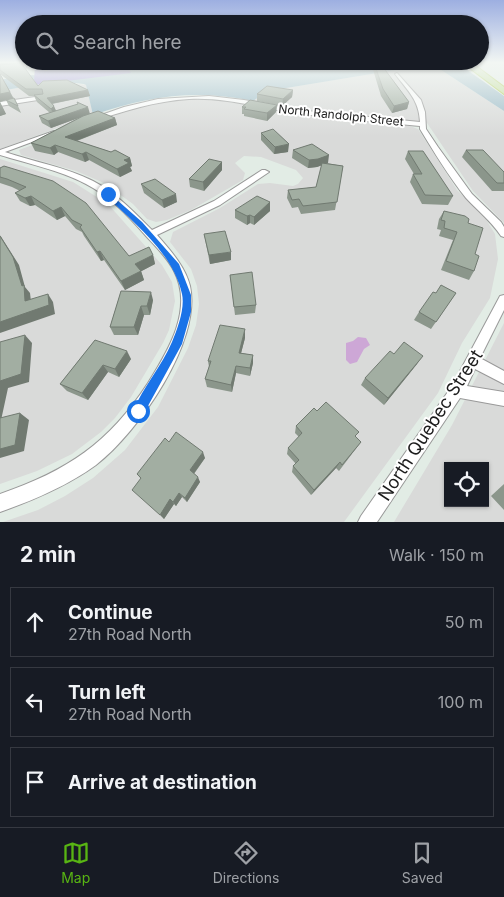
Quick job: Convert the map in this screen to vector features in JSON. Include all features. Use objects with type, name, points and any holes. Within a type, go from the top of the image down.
[{"type":"street","points":[[408,87],[418,100],[422,112],[422,124],[435,148],[470,196],[498,224],[504,234]]},
{"type":"street","name":"North Randolph Street","points":[[88,121],[138,104],[196,96],[228,99],[296,112],[422,124]]},
{"type":"street","points":[[0,104],[42,98]]},
{"type":"street","points":[[0,152],[62,130]]},
{"type":"street","points":[[0,152],[92,184],[114,199],[150,235],[176,266],[186,295],[182,329],[160,374],[138,411],[96,455],[55,482],[0,503]]},
{"type":"street","points":[[150,235],[218,203],[265,172]]},
{"type":"street","name":"North Quebec Street","points":[[367,522],[457,391],[504,299]]},
{"type":"street","points":[[473,361],[504,378]]},
{"type":"street","points":[[457,391],[504,399]]},
{"type":"shaded area","points":[[0,87],[21,87],[0,91]]},
{"type":"shaded area","points":[[21,87],[87,87],[93,115],[0,149],[0,91]]},
{"type":"shaded area","points":[[87,87],[290,87],[268,91],[253,101],[211,95],[172,96],[133,103],[93,115]]},
{"type":"shaded area","points":[[289,87],[468,87],[504,111],[504,223],[473,191],[427,123],[297,109],[252,102],[267,91]]},
{"type":"shaded area","points":[[468,87],[492,87],[504,96],[504,111]]},
{"type":"shaded area","points":[[206,98],[282,111],[407,125],[418,129],[457,190],[485,218],[495,234],[498,259],[490,298],[462,343],[438,393],[344,522],[3,522],[38,510],[93,478],[125,450],[158,407],[188,348],[196,325],[199,304],[197,286],[191,269],[170,242],[173,232],[220,208],[258,184],[270,183],[293,186],[298,184],[303,178],[296,170],[261,157],[244,156],[235,163],[245,173],[243,180],[191,210],[167,220],[156,222],[147,219],[133,204],[104,183],[76,171],[21,155],[19,150],[128,109],[179,99]]},
{"type":"shaded area","points":[[0,159],[73,182],[108,204],[162,265],[172,282],[175,301],[169,330],[163,343],[131,397],[115,418],[101,432],[72,454],[37,471],[0,484]]},
{"type":"shaded area","points":[[504,323],[504,522],[394,522],[452,425]]},
{"type":"shaded area","points":[[358,337],[366,338],[370,345],[364,349],[357,362],[350,364],[346,360],[346,343]]},
{"type":"building","points":[[0,87],[7,87],[10,92],[0,94]]},
{"type":"building","points":[[24,87],[82,87],[88,90],[47,98],[54,106],[51,109],[34,95],[43,94],[42,89]]},
{"type":"building","points":[[265,87],[293,90],[283,99],[257,94]]},
{"type":"building","points":[[382,87],[398,87],[409,102],[394,106]]},
{"type":"building","points":[[14,98],[18,106],[6,100]]},
{"type":"building","points":[[250,100],[277,105],[267,113],[244,109],[246,107],[242,107]]},
{"type":"building","points":[[77,102],[88,107],[48,121],[39,116],[78,104]]},
{"type":"building","points":[[98,111],[115,118],[65,137],[111,152],[115,150],[130,158],[124,160],[129,163],[117,169],[86,152],[82,154],[55,145],[50,148],[31,143],[83,116]]},
{"type":"building","points":[[273,129],[289,144],[275,147],[261,133]]},
{"type":"building","points":[[312,144],[329,155],[309,160],[293,150]]},
{"type":"building","points":[[466,150],[483,150],[504,172],[504,183],[497,183]]},
{"type":"building","points":[[408,151],[423,151],[453,196],[425,195],[413,174],[422,174]]},
{"type":"building","points":[[209,159],[222,162],[203,182],[189,179]]},
{"type":"building","points":[[322,163],[343,166],[337,202],[303,206],[299,199],[292,200],[288,190],[316,187]]},
{"type":"building","points":[[4,166],[53,181],[86,203],[129,256],[149,247],[153,255],[135,264],[141,271],[121,281],[100,251],[97,252],[80,227],[82,225],[72,220],[61,207],[53,211],[31,196],[25,198],[15,193],[26,187],[0,177],[0,168]]},
{"type":"building","points":[[155,179],[176,194],[162,200],[141,184]]},
{"type":"building","points":[[257,196],[270,202],[254,217],[235,210]]},
{"type":"building","points":[[444,211],[465,216],[469,219],[468,223],[483,228],[475,254],[479,256],[474,271],[446,261],[457,232],[444,228],[445,221],[441,220]]},
{"type":"building","points":[[225,231],[231,252],[209,255],[204,234]]},
{"type":"building","points":[[0,236],[13,257],[22,286],[24,285],[25,301],[48,294],[49,305],[0,322]]},
{"type":"building","points":[[252,272],[256,305],[234,307],[230,275]]},
{"type":"building","points":[[441,285],[456,293],[436,322],[419,312],[433,292],[436,293]]},
{"type":"building","points":[[121,291],[151,292],[147,306],[141,306],[134,327],[110,327]]},
{"type":"building","points":[[220,325],[245,329],[239,353],[253,355],[250,368],[236,366],[231,385],[205,379],[211,361],[208,361]]},
{"type":"building","points":[[25,335],[21,374],[0,381],[0,342]]},
{"type":"building","points":[[95,340],[127,351],[115,369],[103,365],[82,393],[60,384]]},
{"type":"building","points":[[404,342],[423,356],[388,398],[365,378],[390,351],[394,354]]},
{"type":"building","points":[[326,402],[359,432],[355,436],[361,442],[342,465],[340,462],[314,490],[293,466],[299,460],[288,448],[302,433],[296,426],[314,408],[317,411]]},
{"type":"building","points":[[20,413],[15,445],[0,449],[0,418]]},
{"type":"building","points":[[176,432],[203,452],[190,470],[198,477],[185,498],[179,493],[173,502],[170,499],[160,515],[132,490],[141,478],[137,474],[165,438],[169,442]]},
{"type":"route","points":[[108,194],[140,224],[176,266],[183,280],[186,295],[186,312],[177,344],[138,411]]}]
